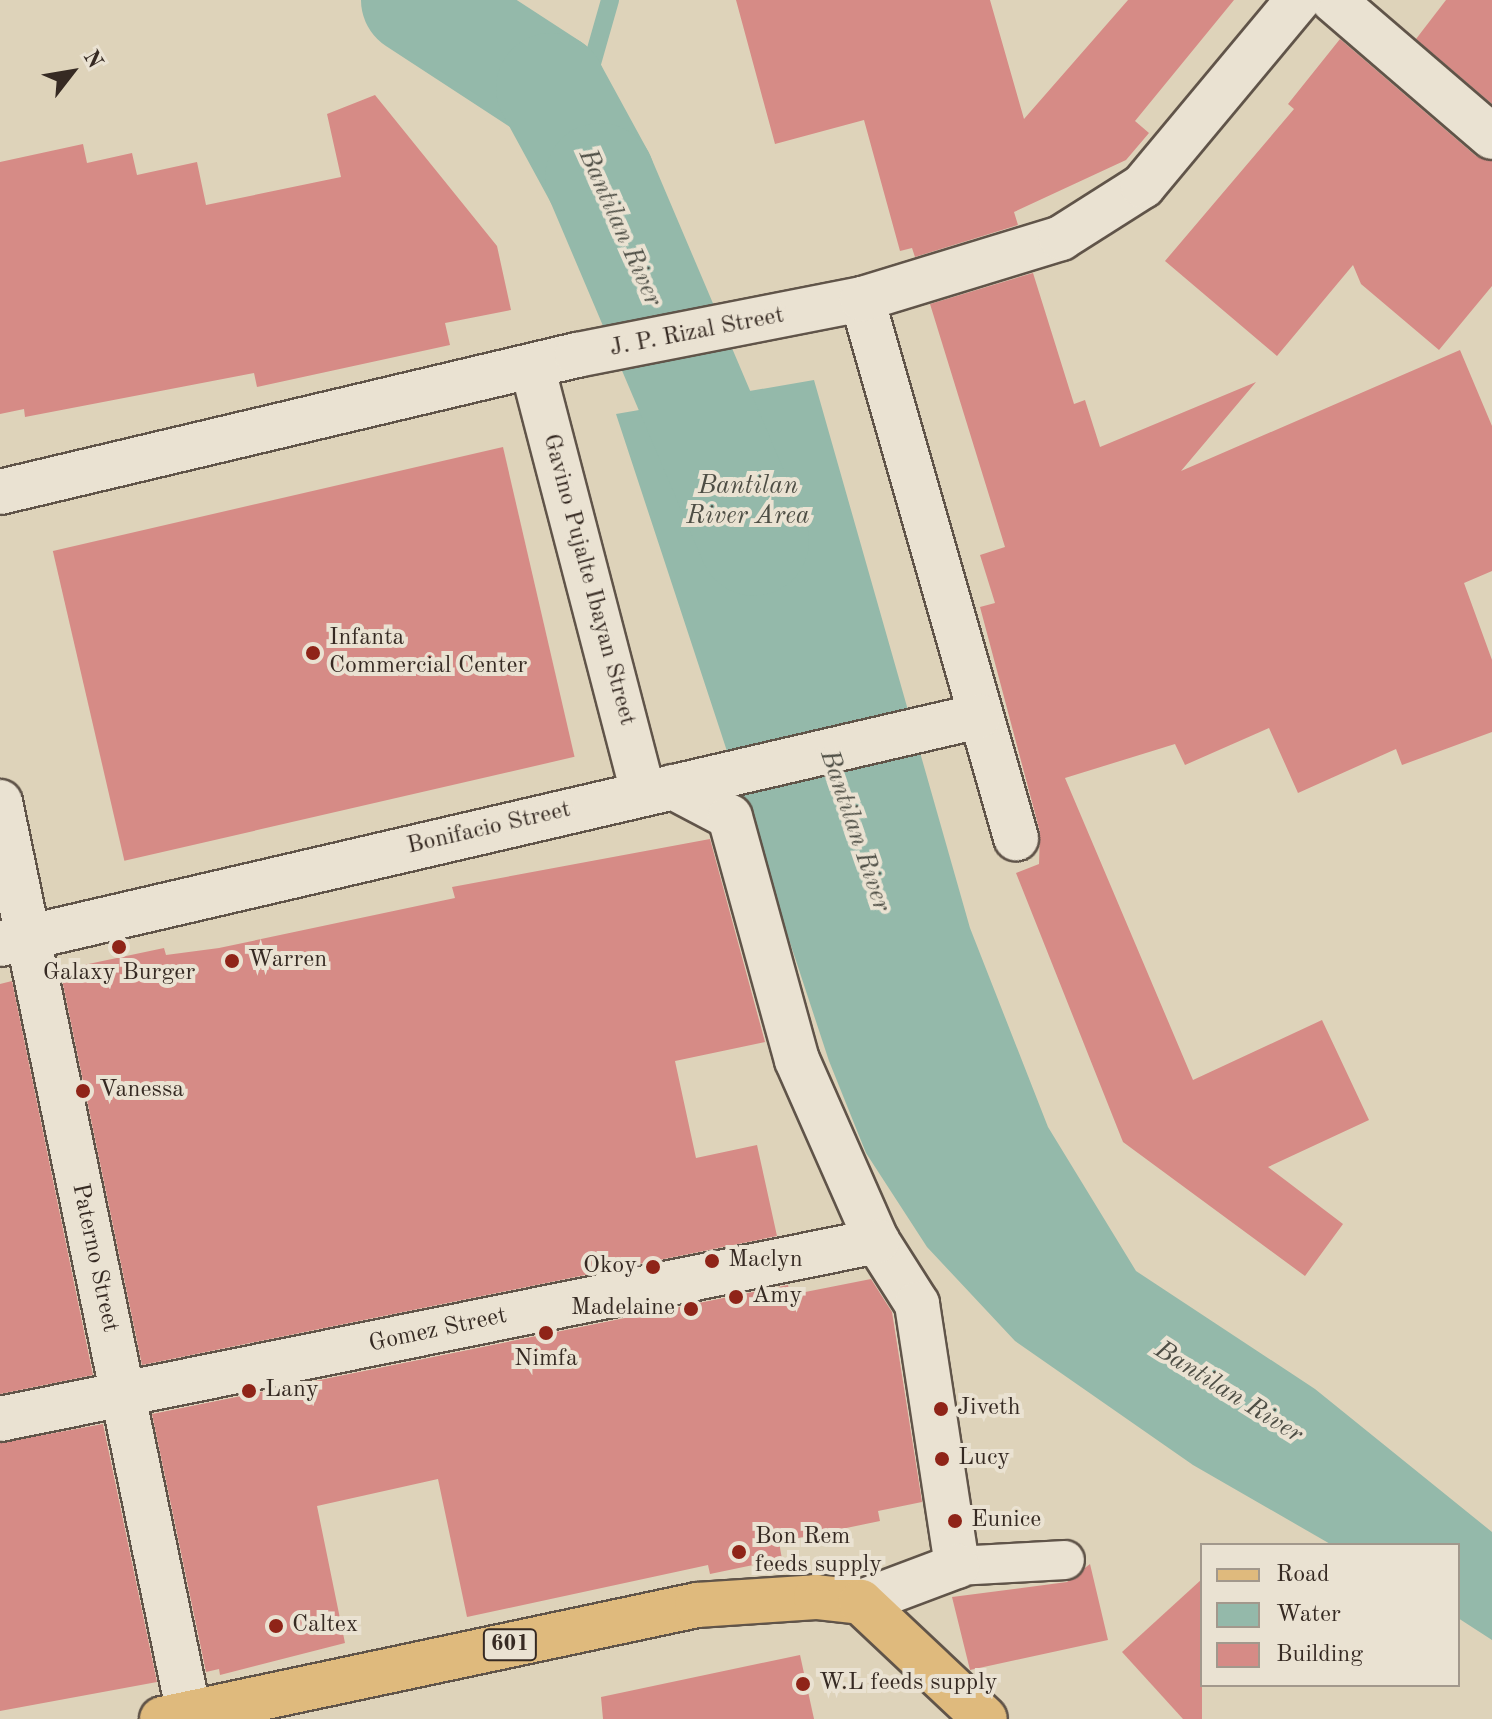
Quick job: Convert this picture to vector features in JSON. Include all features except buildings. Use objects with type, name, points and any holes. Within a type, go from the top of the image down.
[{"type":"main road","name":"601","points":[[176,1716],[697,1605],[816,1597],[861,1602]]},
{"type":"main road","points":[[861,1602],[985,1719]]},
{"type":"street","name":"J. P. Rizal Street","points":[[0,492],[577,355],[862,299],[1061,238],[1102,215],[1143,186],[1298,0]]},
{"type":"street","points":[[1333,0],[1492,137]]},
{"type":"street","points":[[862,299],[967,720],[1016,838]]},
{"type":"street","name":"Gavino Pujalte Ibayan Street","points":[[532,366],[658,790]]},
{"type":"street","name":"Bonifacio Street","points":[[14,941],[967,720]]},
{"type":"street","points":[[658,790],[730,817],[797,1060],[877,1241],[917,1304],[957,1566],[861,1602]]},
{"type":"street","name":"Paterno Street","points":[[0,802],[14,941],[123,1395],[176,1716]]},
{"type":"street","name":"Gomez Street","points":[[0,1419],[877,1241]]},
{"type":"lane","points":[[957,1566],[1065,1560]]},
{"type":"water","name":"Bantilan River Area","points":[[814,380],[970,928],[1048,1127],[1136,1271],[1315,1389],[1492,1532],[1492,1640],[1460,1619],[1460,1543],[1329,1543],[1193,1465],[1015,1341],[927,1247],[866,1153],[829,1061],[616,414]]},
{"type":"waterway","name":"Bantilan River","points":[[416,0],[551,88],[600,178],[754,541]]},
{"type":"waterway","points":[[573,130],[610,0]]},
{"type":"place","name":"Infanta Commercial Center","points":[[313,653]]},
{"type":"place","name":"Galaxy Burger","points":[[119,947]]},
{"type":"place","name":"Warren","points":[[232,961]]},
{"type":"place","name":"Vanessa","points":[[83,1091]]},
{"type":"place","name":"Maclyn","points":[[712,1261]]},
{"type":"place","name":"Okoy","points":[[653,1267]]},
{"type":"place","name":"Amy","points":[[736,1297]]},
{"type":"place","name":"Madelaine","points":[[691,1309]]},
{"type":"place","name":"Nimfa","points":[[546,1333]]},
{"type":"place","name":"Lany","points":[[249,1391]]},
{"type":"place","name":"Jiveth","points":[[941,1409]]},
{"type":"place","name":"Lucy","points":[[942,1459]]},
{"type":"place","name":"Eunice","points":[[955,1521]]},
{"type":"place","name":"Bon Rem feeds supply","points":[[739,1552]]},
{"type":"place","name":"Caltex","points":[[276,1626]]},
{"type":"place","name":"W.L feeds supply","points":[[803,1684]]}]
